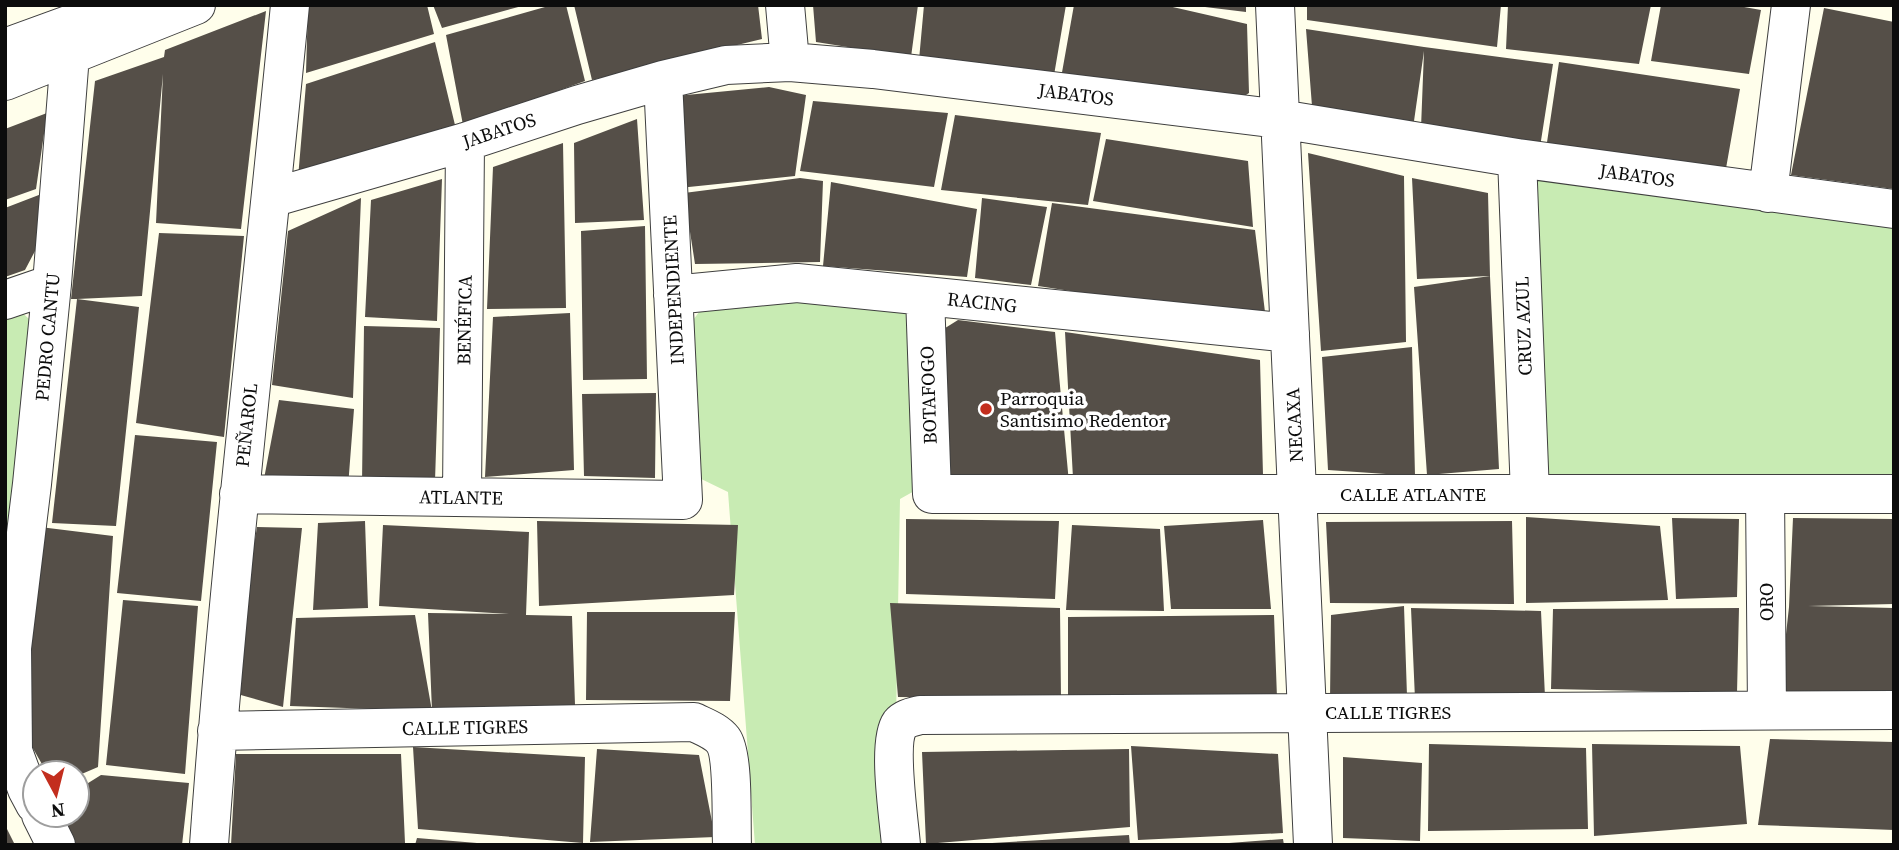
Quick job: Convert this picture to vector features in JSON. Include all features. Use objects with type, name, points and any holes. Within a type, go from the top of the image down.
[{"type":"street","points":[[5,81],[123,5]]},
{"type":"street","points":[[5,48],[70,40],[196,5]]},
{"type":"street","name":"PEÑAROL","points":[[209,845],[239,494],[290,5]]},
{"type":"street","points":[[785,5],[790,62]]},
{"type":"street","name":"NECAXA","points":[[1275,5],[1313,845]]},
{"type":"street","points":[[1768,193],[1791,5]]},
{"type":"street","name":"PEDRO CANTU","points":[[21,773],[13,751],[8,648],[33,484],[52,284],[70,40]]},
{"type":"street","name":"JABATOS","points":[[271,198],[465,142],[663,80],[726,65],[790,62],[873,69],[1280,119],[1517,158],[1894,209]]},
{"type":"street","name":"INDEPENDIENTE","points":[[663,80],[683,500]]},
{"type":"street","name":"BENÉFICA","points":[[462,497],[465,142]]},
{"type":"street","name":"CRUZ AZUL","points":[[1517,158],[1530,494]]},
{"type":"street","name":"RACING","points":[[673,295],[797,283],[1290,332]]},
{"type":"street","points":[[5,300],[52,284]]},
{"type":"street","name":"BOTAFOGO","points":[[925,296],[932,494]]},
{"type":"street","name":"ATLANTE","points":[[239,494],[683,500]]},
{"type":"street","name":"CALLE ATLANTE","points":[[932,494],[1894,494]]},
{"type":"street","name":"ORO","points":[[1765,494],[1767,710]]},
{"type":"street","name":"CALLE TIGRES","points":[[901,845],[894,737],[905,719],[920,715],[1894,710]]},
{"type":"street","name":"CALLE TIGRES","points":[[217,731],[694,722],[722,738],[729,756],[732,845]]},
{"type":"street","points":[[47,829],[56,845]]},
{"type":"green space","points":[[1517,158],[1894,209],[1894,494],[1530,494]]},
{"type":"green space","points":[[769,295],[909,311],[925,485],[900,499],[896,720],[901,845],[755,845],[728,492],[693,475],[688,327],[699,312]]},
{"type":"green space","points":[[16,307],[40,329],[5,649],[5,311]]},
{"type":"building","points":[[308,5],[427,5],[434,34],[306,73]]},
{"type":"building","points":[[433,5],[522,5],[522,6],[442,28]]},
{"type":"building","points":[[552,5],[566,5],[585,81],[463,125],[446,35]]},
{"type":"building","points":[[574,5],[758,5],[762,39],[592,80]]},
{"type":"building","points":[[813,5],[918,5],[911,57],[816,42]]},
{"type":"building","points":[[924,5],[1066,5],[1053,81],[919,60]]},
{"type":"building","points":[[1074,5],[1164,5],[1247,24],[1249,93],[1232,104],[1061,78]]},
{"type":"building","points":[[1246,5],[1246,12],[1205,7]]},
{"type":"building","points":[[1307,5],[1501,5],[1497,47],[1307,20]]},
{"type":"building","points":[[1508,5],[1651,5],[1639,64],[1506,49]]},
{"type":"building","points":[[1661,5],[1733,5],[1761,10],[1749,74],[1651,61]]},
{"type":"building","points":[[1824,8],[1894,22],[1894,189],[1791,175]]},
{"type":"building","points":[[266,11],[241,229],[156,223],[163,74],[142,296],[71,299],[95,81],[164,57],[165,50]]},
{"type":"building","points":[[1306,29],[1553,64],[1540,147],[1421,128],[1424,51],[1413,128],[1312,106]]},
{"type":"building","points":[[435,42],[455,125],[298,178],[306,84]]},
{"type":"building","points":[[1559,62],[1740,89],[1725,174],[1546,149]]},
{"type":"building","points":[[769,87],[806,95],[795,176],[679,188],[676,96]]},
{"type":"building","points":[[813,101],[948,113],[934,187],[800,171]]},
{"type":"building","points":[[47,113],[36,189],[5,200],[5,129]]},
{"type":"building","points":[[955,115],[1101,133],[1088,205],[941,190]]},
{"type":"building","points":[[637,119],[644,220],[575,223],[574,143]]},
{"type":"building","points":[[1106,139],[1248,161],[1253,227],[1093,201]]},
{"type":"building","points":[[563,143],[566,308],[487,309],[493,167]]},
{"type":"building","points":[[1308,153],[1404,176],[1406,342],[1321,351]]},
{"type":"building","points":[[800,178],[823,181],[820,262],[695,264],[684,193]]},
{"type":"building","points":[[1412,178],[1488,193],[1490,276],[1417,279]]},
{"type":"building","points":[[442,179],[437,321],[365,317],[371,200]]},
{"type":"building","points":[[831,182],[977,209],[967,277],[823,266]]},
{"type":"building","points":[[44,193],[35,251],[25,270],[5,277],[5,208]]},
{"type":"building","points":[[361,198],[353,398],[272,385],[288,231]]},
{"type":"building","points":[[982,198],[1047,207],[1031,285],[975,278]]},
{"type":"building","points":[[1052,203],[1255,230],[1265,312],[1259,320],[1038,286]]},
{"type":"building","points":[[645,226],[647,379],[583,380],[581,231]]},
{"type":"building","points":[[159,233],[244,236],[224,437],[136,423]]},
{"type":"building","points":[[1490,276],[1499,469],[1427,475],[1414,287]]},
{"type":"building","points":[[77,299],[139,307],[116,526],[52,523]]},
{"type":"building","points":[[570,313],[574,470],[485,477],[493,317]]},
{"type":"building","points":[[958,320],[1055,332],[1069,483],[950,482],[942,330]]},
{"type":"building","points":[[364,326],[440,328],[435,481],[362,483]]},
{"type":"building","points":[[1065,332],[1260,360],[1263,475],[1073,478]]},
{"type":"building","points":[[1412,347],[1415,476],[1328,470],[1322,357]]},
{"type":"building","points":[[656,393],[655,478],[584,476],[582,394]]},
{"type":"building","points":[[279,400],[354,409],[348,487],[263,484]]},
{"type":"building","points":[[135,435],[217,442],[201,601],[117,593]]},
{"type":"building","points":[[1526,517],[1660,526],[1668,600],[1526,603]]},
{"type":"building","points":[[1672,518],[1739,519],[1737,597],[1676,599]]},
{"type":"building","points":[[1793,518],[1894,519],[1894,604],[1808,606],[1894,608],[1894,699],[1779,698],[1789,607]]},
{"type":"building","points":[[906,519],[1059,521],[1055,599],[906,594]]},
{"type":"building","points":[[1263,520],[1271,609],[1171,609],[1164,526]]},
{"type":"building","points":[[365,521],[368,608],[313,610],[318,523]]},
{"type":"building","points":[[537,521],[738,525],[734,595],[539,606]]},
{"type":"building","points":[[1512,521],[1514,604],[1330,603],[1326,522]]},
{"type":"building","points":[[383,525],[529,532],[526,615],[572,616],[575,705],[432,711],[428,613],[509,614],[379,606]]},
{"type":"building","points":[[1072,525],[1160,529],[1164,611],[1066,610]]},
{"type":"building","points":[[40,527],[113,536],[98,767],[91,770],[91,759],[39,759],[22,729]]},
{"type":"building","points":[[257,527],[302,528],[283,707],[230,692]]},
{"type":"building","points":[[123,600],[198,606],[185,774],[106,765]]},
{"type":"building","points":[[890,603],[1060,608],[1061,699],[898,697]]},
{"type":"building","points":[[1404,606],[1407,696],[1330,700],[1331,615]]},
{"type":"building","points":[[1411,608],[1541,611],[1545,697],[1415,699]]},
{"type":"building","points":[[1739,608],[1737,693],[1551,689],[1553,609]]},
{"type":"building","points":[[587,612],[735,612],[730,701],[586,700]]},
{"type":"building","points":[[415,615],[432,711],[290,706],[296,618]]},
{"type":"building","points":[[1274,615],[1277,698],[1068,701],[1068,617]]},
{"type":"building","points":[[1770,739],[1894,742],[1894,830],[1758,825]]},
{"type":"building","points":[[1429,744],[1586,748],[1588,829],[1428,831]]},
{"type":"building","points":[[1592,744],[1740,746],[1747,824],[1594,836]]},
{"type":"building","points":[[1131,746],[1278,754],[1283,833],[1138,840]]},
{"type":"building","points":[[413,747],[585,757],[583,843],[418,829]]},
{"type":"building","points":[[597,749],[699,755],[715,837],[590,842]]},
{"type":"building","points":[[1129,749],[1130,827],[926,844],[922,752]]},
{"type":"building","points":[[236,754],[401,754],[405,843],[231,845]]},
{"type":"building","points":[[1343,757],[1422,763],[1420,841],[1343,838]]},
{"type":"building","points":[[101,775],[189,783],[182,845],[65,845],[58,829],[91,829],[91,781]]},
{"type":"building","points":[[5,825],[15,845],[5,845]]},
{"type":"building","points":[[1129,835],[1130,845],[992,845],[992,843]]},
{"type":"building","points":[[417,838],[477,843],[477,845],[415,845]]},
{"type":"building","points":[[1283,839],[1284,845],[1229,845],[1229,843]]},
{"type":"place","name":"Parroquia Santisimo Redentor","points":[[986,409]]}]
